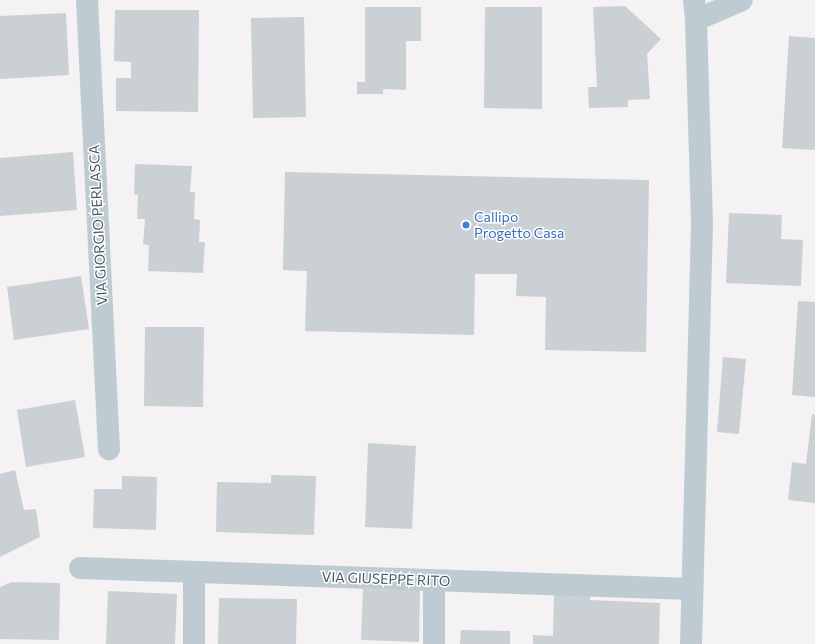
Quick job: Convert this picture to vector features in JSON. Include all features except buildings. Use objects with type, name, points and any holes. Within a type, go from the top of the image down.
[{"type":"street","name":"VIA GIORGIO PERLASCA","points":[[87,0],[109,450]]},
{"type":"street","points":[[691,644],[702,223],[695,10],[742,0]]},
{"type":"street","name":"VIA GIUSEPPE RITO","points":[[80,568],[692,589]]},
{"type":"street","points":[[194,572],[194,644]]},
{"type":"street","points":[[434,580],[434,644]]},
{"type":"place","name":"Callipo Progetto Casa","points":[[466,225]]}]
